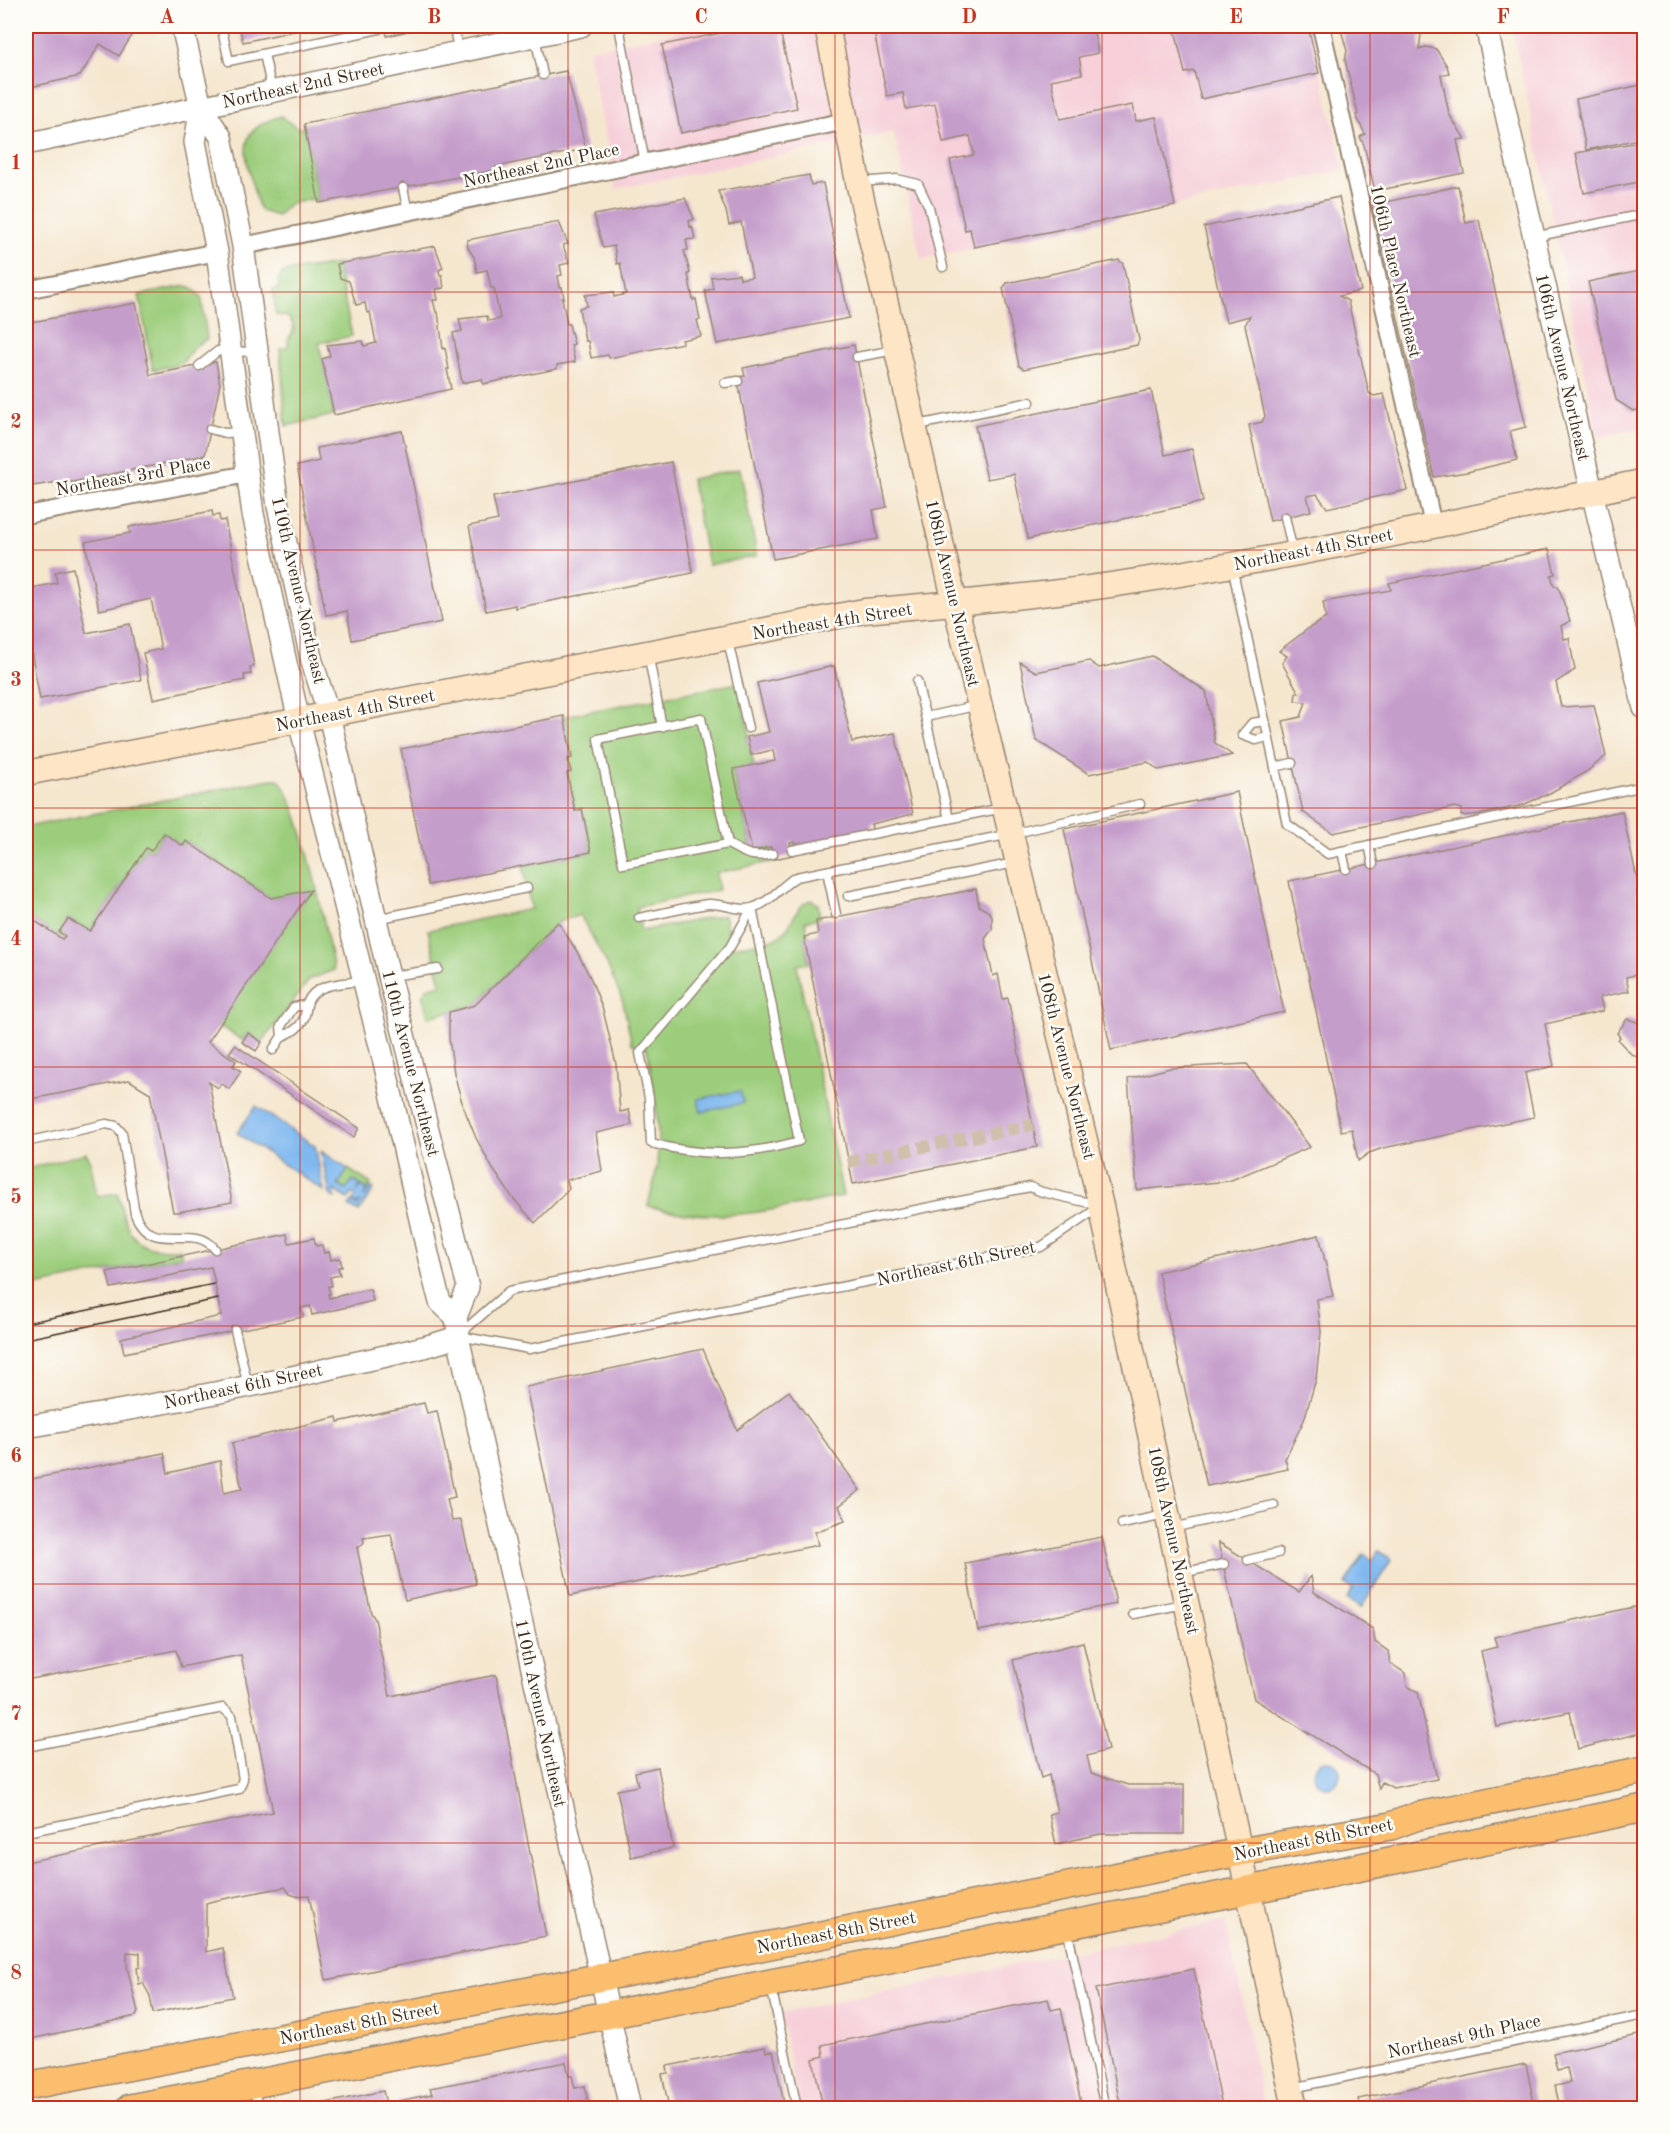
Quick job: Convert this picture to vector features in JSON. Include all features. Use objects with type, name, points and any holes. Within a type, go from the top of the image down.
[{"type":"main road","name":"108th Avenue Northeast","points":[[827,26],[858,182],[955,603],[1101,1206],[1293,2099]]},
{"type":"main road","name":"Northeast 4th Street","points":[[26,773],[864,612],[1091,588],[1232,566],[1643,482]]},
{"type":"main road","name":"Northeast 8th Street","points":[[29,2082],[602,1977],[1240,1852],[1391,1827],[1418,1816],[1644,1770]]},
{"type":"main road","name":"Northeast 8th Street","points":[[130,2109],[243,2098],[610,2014],[1249,1889],[1644,1808]]},
{"type":"street","name":"110th Avenue Northeast","points":[[182,26],[201,107],[222,137],[243,246],[258,352],[271,487],[311,658],[329,715],[389,976],[468,1287],[458,1330]]},
{"type":"street","name":"Northeast 2nd Street","points":[[26,144],[459,52],[509,33],[535,35],[581,26]]},
{"type":"street","name":"106th Place Northeast","points":[[1321,26],[1433,525]]},
{"type":"street","name":"106th Avenue Northeast","points":[[1486,26],[1592,492],[1644,708]]},
{"type":"street","name":"110th Avenue Northeast","points":[[201,107],[195,142],[217,252],[242,432],[252,477],[253,514],[299,721],[384,1062],[440,1302],[458,1330],[541,1716],[602,1977],[630,2109]]},
{"type":"street","name":"Northeast 2nd Place","points":[[243,246],[846,121]]},
{"type":"street","points":[[26,290],[217,252]]},
{"type":"street","name":"Northeast 3rd Place","points":[[26,515],[252,477]]},
{"type":"street","points":[[362,981],[376,988],[387,1022],[403,1031]]},
{"type":"street","name":"Northeast 6th Street","points":[[26,1427],[249,1386],[415,1348],[458,1330]]},
{"type":"lane","points":[[221,26],[229,61],[379,29]]},
{"type":"lane","points":[[453,26],[459,52]]},
{"type":"lane","points":[[619,26],[645,163]]},
{"type":"lane","points":[[535,35],[543,75]]},
{"type":"lane","points":[[264,54],[272,92]]},
{"type":"lane","points":[[858,182],[897,178],[918,184],[929,207],[943,267]]},
{"type":"lane","points":[[403,188],[408,213]]},
{"type":"lane","points":[[1534,237],[1644,214]]},
{"type":"lane","points":[[857,357],[897,350]]},
{"type":"lane","points":[[199,366],[218,351],[258,352]]},
{"type":"lane","points":[[725,383],[738,381]]},
{"type":"lane","points":[[914,426],[1030,402]]},
{"type":"lane","points":[[210,429],[225,433],[242,432]]},
{"type":"lane","points":[[1285,517],[1293,553]]},
{"type":"lane","points":[[1232,566],[1287,824],[1328,855],[1644,786]]},
{"type":"lane","points":[[727,638],[748,728]]},
{"type":"lane","points":[[648,653],[662,727]]},
{"type":"lane","points":[[917,681],[949,819]]},
{"type":"lane","points":[[926,717],[980,705]]},
{"type":"lane","points":[[728,844],[701,718],[598,739],[623,864],[728,844],[748,856],[759,857],[773,854]]},
{"type":"lane","points":[[1265,721],[1252,723],[1242,735],[1256,740],[1268,737]]},
{"type":"lane","points":[[1275,767],[1292,764]]},
{"type":"lane","points":[[639,918],[709,904],[738,909],[752,908],[770,900],[785,884],[796,877],[1011,834],[1140,804]]},
{"type":"lane","points":[[792,850],[1005,808]]},
{"type":"lane","points":[[1369,845],[1373,864]]},
{"type":"lane","points":[[1342,851],[1346,869]]},
{"type":"lane","points":[[848,896],[1018,863]]},
{"type":"lane","points":[[827,871],[836,914]]},
{"type":"lane","points":[[376,920],[527,888]]},
{"type":"lane","points":[[752,908],[799,1141],[736,1154],[693,1152],[651,1143],[649,1098],[640,1053],[730,947],[752,908]]},
{"type":"lane","points":[[389,976],[438,969]]},
{"type":"lane","points":[[282,1036],[293,1033],[305,1016],[305,1005],[314,993],[323,988],[362,981]]},
{"type":"lane","points":[[273,1050],[282,1036],[281,1026],[294,1008],[305,1005]]},
{"type":"lane","points":[[26,1142],[106,1124],[116,1126],[122,1133],[135,1214],[139,1225],[152,1235],[167,1238],[202,1238],[215,1249]]},
{"type":"lane","name":"Northeast 6th Street","points":[[458,1330],[509,1291],[1030,1187],[1101,1206]]},
{"type":"lane","name":"Northeast 6th Street","points":[[458,1330],[529,1349],[1041,1247],[1101,1206]]},
{"type":"lane","points":[[235,1330],[249,1386]]},
{"type":"lane","points":[[1122,1524],[1170,1521],[1274,1505]]},
{"type":"lane","points":[[1248,1560],[1278,1553]]},
{"type":"lane","points":[[1181,1573],[1224,1564]]},
{"type":"lane","points":[[1133,1614],[1187,1603]]},
{"type":"lane","points":[[26,1747],[223,1708],[232,1716],[243,1779],[239,1789],[26,1832]]},
{"type":"lane","points":[[1066,1924],[1105,2109]]},
{"type":"lane","points":[[770,1982],[797,2109]]},
{"type":"lane","name":"Northeast 9th Place","points":[[1293,2099],[1644,2015]]},
{"type":"shaded area","points":[[706,26],[1310,26],[1344,170],[921,259],[894,132],[616,189],[588,50]]},
{"type":"shaded area","points":[[1512,26],[1644,26],[1644,428],[1598,437]]},
{"type":"shaded area","points":[[1226,1921],[1264,2108],[799,2108],[780,2013]]},
{"type":"green space","points":[[281,116],[298,128],[305,127],[319,203],[312,199],[294,203],[287,206],[277,216],[261,211],[259,207],[248,167],[246,147],[252,132],[268,121]]},
{"type":"green space","points":[[337,264],[352,336],[319,343],[334,415],[286,426],[280,349],[288,347],[288,340],[294,330],[288,317],[276,315],[273,290],[279,288],[278,280],[282,273]]},
{"type":"green space","points":[[185,286],[191,287],[201,296],[207,339],[196,345],[181,364],[153,370],[139,295]]},
{"type":"green space","points":[[740,469],[757,556],[708,565],[691,479]]},
{"type":"green space","points":[[738,683],[754,765],[733,770],[752,851],[771,847],[775,861],[716,873],[719,890],[637,907],[641,931],[724,915],[731,947],[776,938],[785,931],[801,906],[811,900],[818,904],[820,918],[805,921],[808,936],[804,937],[809,963],[797,965],[843,1196],[746,1213],[723,1215],[674,1212],[648,1206],[655,1180],[658,1135],[647,1048],[632,1044],[623,1002],[608,966],[580,915],[558,922],[475,1005],[428,1017],[423,997],[426,988],[441,984],[428,930],[531,909],[523,866],[591,852],[583,810],[575,811],[567,773],[571,772],[568,759],[572,757],[564,716]]},
{"type":"green space","points":[[278,779],[287,792],[296,813],[312,869],[334,970],[310,979],[262,1042],[248,1033],[242,1040],[218,1025],[310,891],[271,898],[187,841],[183,846],[164,833],[151,851],[146,848],[90,931],[68,919],[59,932],[65,936],[62,939],[26,915],[26,827]]},
{"type":"green space","points":[[86,1153],[90,1160],[97,1196],[118,1193],[125,1220],[134,1238],[151,1247],[180,1249],[182,1256],[26,1288],[26,1169]]},
{"type":"green space","points":[[348,1169],[371,1184],[367,1189],[353,1180],[346,1190],[338,1184]]},
{"type":"water","points":[[740,1091],[743,1103],[701,1112],[698,1099]]},
{"type":"water","points":[[256,1106],[315,1146],[324,1191],[237,1133]]},
{"type":"water","points":[[321,1151],[348,1169],[338,1185],[346,1190],[353,1180],[360,1185],[357,1192],[361,1186],[367,1189],[364,1197],[371,1187],[374,1189],[359,1212],[349,1206],[352,1202],[358,1206],[361,1202],[357,1204],[352,1201],[356,1196],[353,1193],[348,1199],[334,1190],[335,1198],[330,1195]]},
{"type":"water","points":[[1378,1551],[1392,1559],[1361,1608],[1347,1599],[1353,1589],[1345,1584],[1364,1554],[1373,1560]]},
{"type":"water","points":[[1327,1761],[1336,1765],[1340,1774],[1336,1783],[1327,1787],[1318,1783],[1314,1774],[1318,1765]]},
{"type":"building","points":[[26,26],[138,26],[119,56],[100,44],[80,76],[26,88]]},
{"type":"building","points":[[239,26],[317,26],[243,42]]},
{"type":"building","points":[[385,26],[411,26],[412,30],[387,36]]},
{"type":"building","points":[[755,26],[779,26],[797,108],[681,133],[662,45]]},
{"type":"building","points":[[1093,26],[1098,53],[1079,57],[1082,74],[1051,80],[1060,119],[1133,105],[1136,121],[1156,117],[1175,206],[974,247],[970,229],[965,230],[950,160],[974,155],[970,136],[943,142],[935,104],[906,109],[903,93],[887,96],[873,27]]},
{"type":"building","points":[[1174,26],[1308,26],[1319,73],[1201,99],[1194,71],[1185,73]]},
{"type":"building","points":[[1340,26],[1422,26],[1419,50],[1426,47],[1436,49],[1449,73],[1441,75],[1449,114],[1465,139],[1457,140],[1464,173],[1375,191],[1360,137],[1365,134],[1356,115],[1358,114],[1345,60],[1347,51]]},
{"type":"building","points":[[566,71],[586,149],[495,167],[496,170],[319,203],[304,124]]},
{"type":"building","points":[[1641,85],[1644,100],[1644,138],[1586,150],[1576,99]]},
{"type":"building","points":[[1644,141],[1644,186],[1638,182],[1584,193],[1576,153]]},
{"type":"building","points":[[809,175],[811,185],[823,183],[849,318],[717,344],[705,291],[713,289],[711,277],[739,274],[740,279],[752,277],[741,222],[729,225],[718,191]]},
{"type":"building","points":[[1458,186],[1466,223],[1479,220],[1526,427],[1510,431],[1517,460],[1434,477],[1372,205]]},
{"type":"building","points":[[1339,197],[1361,291],[1339,296],[1348,301],[1369,393],[1374,396],[1384,394],[1407,490],[1327,508],[1317,494],[1307,496],[1311,511],[1270,521],[1249,425],[1262,422],[1265,416],[1245,325],[1250,316],[1226,322],[1204,227]]},
{"type":"building","points":[[685,198],[694,219],[689,221],[695,239],[686,240],[688,250],[684,251],[690,273],[688,274],[693,300],[696,299],[700,320],[697,320],[701,336],[682,340],[683,343],[609,358],[608,355],[591,358],[588,341],[585,341],[579,308],[587,306],[585,295],[613,292],[614,297],[626,294],[614,246],[603,248],[594,215]]},
{"type":"building","points":[[559,222],[568,244],[563,245],[569,263],[560,265],[562,275],[558,276],[560,287],[562,287],[567,324],[569,324],[574,344],[571,345],[575,362],[557,365],[557,369],[483,384],[482,379],[462,383],[453,333],[462,331],[459,319],[487,316],[488,321],[500,319],[494,288],[491,288],[487,270],[477,272],[467,240]]},
{"type":"building","points":[[435,246],[443,268],[439,270],[444,288],[436,289],[438,300],[433,300],[436,312],[438,312],[451,389],[334,415],[322,359],[330,356],[327,345],[363,341],[364,346],[376,343],[370,312],[367,313],[365,303],[356,305],[349,281],[340,278],[337,264]]},
{"type":"building","points":[[1119,260],[1123,264],[1139,340],[1137,345],[1024,369],[1019,366],[1003,288],[1007,283]]},
{"type":"building","points":[[1644,270],[1644,409],[1633,411],[1616,400],[1588,282]]},
{"type":"building","points":[[136,303],[150,375],[216,362],[220,384],[205,455],[58,485],[58,482],[26,487],[26,323]]},
{"type":"building","points":[[854,345],[887,507],[873,510],[878,539],[773,559],[737,377],[745,376],[743,368]]},
{"type":"building","points":[[1151,390],[1165,455],[1192,449],[1203,502],[1028,539],[1014,474],[987,479],[975,426]]},
{"type":"building","points":[[402,431],[442,622],[352,640],[347,611],[326,615],[297,466],[319,461],[317,448]]},
{"type":"building","points":[[671,462],[693,573],[515,608],[515,605],[486,611],[469,526],[498,520],[493,497]]},
{"type":"building","points":[[212,511],[213,516],[219,515],[220,521],[225,520],[254,666],[250,667],[251,674],[244,675],[245,680],[153,699],[143,653],[161,649],[151,599],[99,610],[85,542],[130,533],[129,527]]},
{"type":"building","points":[[1549,549],[1555,574],[1551,575],[1554,586],[1558,586],[1570,621],[1561,626],[1564,639],[1569,638],[1575,670],[1556,682],[1561,707],[1594,705],[1606,756],[1586,772],[1550,793],[1523,805],[1482,814],[1461,816],[1462,809],[1455,807],[1333,833],[1303,812],[1283,721],[1301,717],[1306,702],[1295,701],[1296,693],[1299,693],[1282,663],[1287,656],[1279,651],[1326,618],[1323,602],[1391,590],[1389,583]]},
{"type":"building","points":[[73,568],[86,633],[130,624],[141,680],[40,699],[26,624],[26,589],[57,583],[55,572]]},
{"type":"building","points":[[1152,656],[1206,691],[1215,743],[1232,755],[1158,770],[1148,762],[1089,774],[1036,740],[1020,662],[1036,672],[1089,661],[1099,668]]},
{"type":"building","points":[[834,666],[852,742],[895,733],[913,814],[871,824],[873,833],[796,851],[794,842],[790,843],[793,855],[774,859],[771,847],[752,851],[733,769],[775,761],[773,750],[751,755],[747,737],[769,732],[757,683]]},
{"type":"building","points":[[564,716],[572,758],[568,759],[571,772],[567,773],[575,811],[582,809],[591,852],[428,885],[401,749]]},
{"type":"building","points":[[1237,792],[1284,1012],[1111,1050],[1064,829]]},
{"type":"building","points":[[1622,811],[1640,892],[1637,893],[1644,929],[1644,973],[1626,977],[1629,991],[1600,997],[1603,1011],[1545,1024],[1554,1066],[1525,1073],[1534,1117],[1383,1148],[1369,1153],[1358,1161],[1352,1129],[1341,1131],[1289,881]]},
{"type":"building","points":[[164,833],[183,846],[186,841],[271,898],[311,890],[208,1042],[236,1061],[233,1066],[241,1071],[229,1089],[221,1083],[218,1088],[209,1082],[232,1202],[178,1212],[173,1212],[150,1093],[129,1080],[26,1100],[26,915],[62,939],[65,936],[59,932],[68,919],[90,931],[146,848],[151,851]]},
{"type":"building","points":[[976,889],[979,906],[989,912],[992,917],[992,929],[985,939],[993,976],[998,974],[1003,999],[1008,998],[1037,1147],[853,1184],[804,937],[818,934],[816,921]]},
{"type":"building","points":[[558,922],[591,979],[603,1010],[616,1064],[620,1112],[629,1110],[632,1125],[596,1133],[602,1171],[567,1180],[569,1189],[535,1223],[512,1197],[476,1138],[463,1106],[454,1073],[449,1039],[449,1012],[475,1005]]},
{"type":"building","points":[[1627,1019],[1644,1024],[1644,1061],[1631,1054],[1618,1040],[1620,1037],[1617,1033]]},
{"type":"building","points":[[248,1033],[262,1042],[256,1051],[242,1042]]},
{"type":"building","points":[[235,1045],[359,1128],[354,1137],[229,1053]]},
{"type":"building","points":[[1247,1064],[1310,1147],[1229,1181],[1137,1190],[1128,1079],[1170,1068]]},
{"type":"building","points":[[287,1234],[289,1243],[314,1238],[316,1246],[322,1245],[324,1253],[329,1252],[331,1260],[340,1258],[342,1267],[338,1267],[340,1275],[330,1277],[332,1286],[328,1286],[329,1298],[370,1289],[373,1301],[312,1315],[310,1306],[301,1308],[303,1317],[124,1353],[121,1338],[221,1316],[214,1279],[211,1267],[111,1288],[107,1272]]},
{"type":"building","points":[[1319,1235],[1333,1296],[1317,1299],[1321,1332],[1316,1379],[1304,1420],[1285,1459],[1288,1469],[1207,1486],[1158,1272]]},
{"type":"building","points":[[703,1349],[737,1430],[789,1391],[860,1490],[839,1506],[845,1521],[815,1532],[818,1545],[570,1596],[526,1387]]},
{"type":"building","points":[[424,1403],[427,1413],[437,1411],[455,1497],[447,1499],[452,1521],[461,1520],[476,1584],[405,1600],[391,1534],[363,1538],[364,1542],[357,1548],[371,1613],[375,1619],[390,1696],[496,1675],[546,1936],[326,1980],[309,1895],[290,1894],[285,1887],[213,1901],[206,1903],[206,1952],[223,1948],[233,1997],[153,2013],[150,1996],[143,1983],[139,1984],[137,1968],[140,1967],[140,1953],[127,1952],[127,1967],[138,2012],[136,2016],[26,2040],[26,1862],[273,1812],[241,1655],[181,1667],[176,1650],[26,1680],[26,1480],[164,1453],[168,1473],[220,1461],[224,1493],[242,1489],[232,1443],[337,1417],[338,1422]]},
{"type":"building","points":[[1102,1537],[1116,1604],[978,1631],[965,1563]]},
{"type":"building","points":[[1218,1542],[1299,1592],[1311,1576],[1314,1592],[1373,1629],[1375,1642],[1388,1651],[1390,1663],[1405,1673],[1407,1686],[1418,1692],[1437,1779],[1393,1788],[1382,1782],[1379,1789],[1375,1774],[1254,1699]]},
{"type":"building","points":[[1644,1605],[1644,1732],[1578,1749],[1570,1712],[1497,1727],[1481,1651],[1497,1647],[1494,1637]]},
{"type":"building","points":[[1083,1642],[1108,1750],[1087,1756],[1091,1773],[1128,1785],[1184,1785],[1184,1834],[1100,1834],[1056,1844],[1049,1814],[1057,1812],[1049,1775],[1041,1778],[1013,1660]]},
{"type":"building","points":[[658,1767],[673,1848],[631,1857],[617,1790],[638,1786],[635,1772]]},
{"type":"building","points":[[1194,1969],[1222,2106],[1121,2108],[1096,1989]]},
{"type":"building","points":[[1048,1999],[1051,2010],[1061,2008],[1082,2108],[823,2108],[813,2059],[824,2056],[822,2045]]},
{"type":"building","points":[[1644,2034],[1644,2108],[1560,2108],[1555,2086],[1570,2083],[1567,2068],[1557,2070],[1553,2053]]},
{"type":"building","points":[[765,2047],[766,2052],[773,2051],[785,2108],[669,2108],[662,2074],[668,2073],[667,2066]]},
{"type":"building","points":[[566,2062],[575,2088],[585,2086],[589,2108],[400,2108],[398,2101],[432,2094],[430,2088]]},
{"type":"building","points":[[1526,2064],[1535,2108],[1361,2108],[1358,2099]]},
{"type":"building","points":[[383,2091],[387,2108],[306,2108],[306,2107]]},
{"type":"tunnel","points":[[848,1162],[1033,1125]]},
{"type":"tram line","points":[[26,1323],[214,1284]]},
{"type":"tram line","points":[[26,1339],[218,1299]]}]
